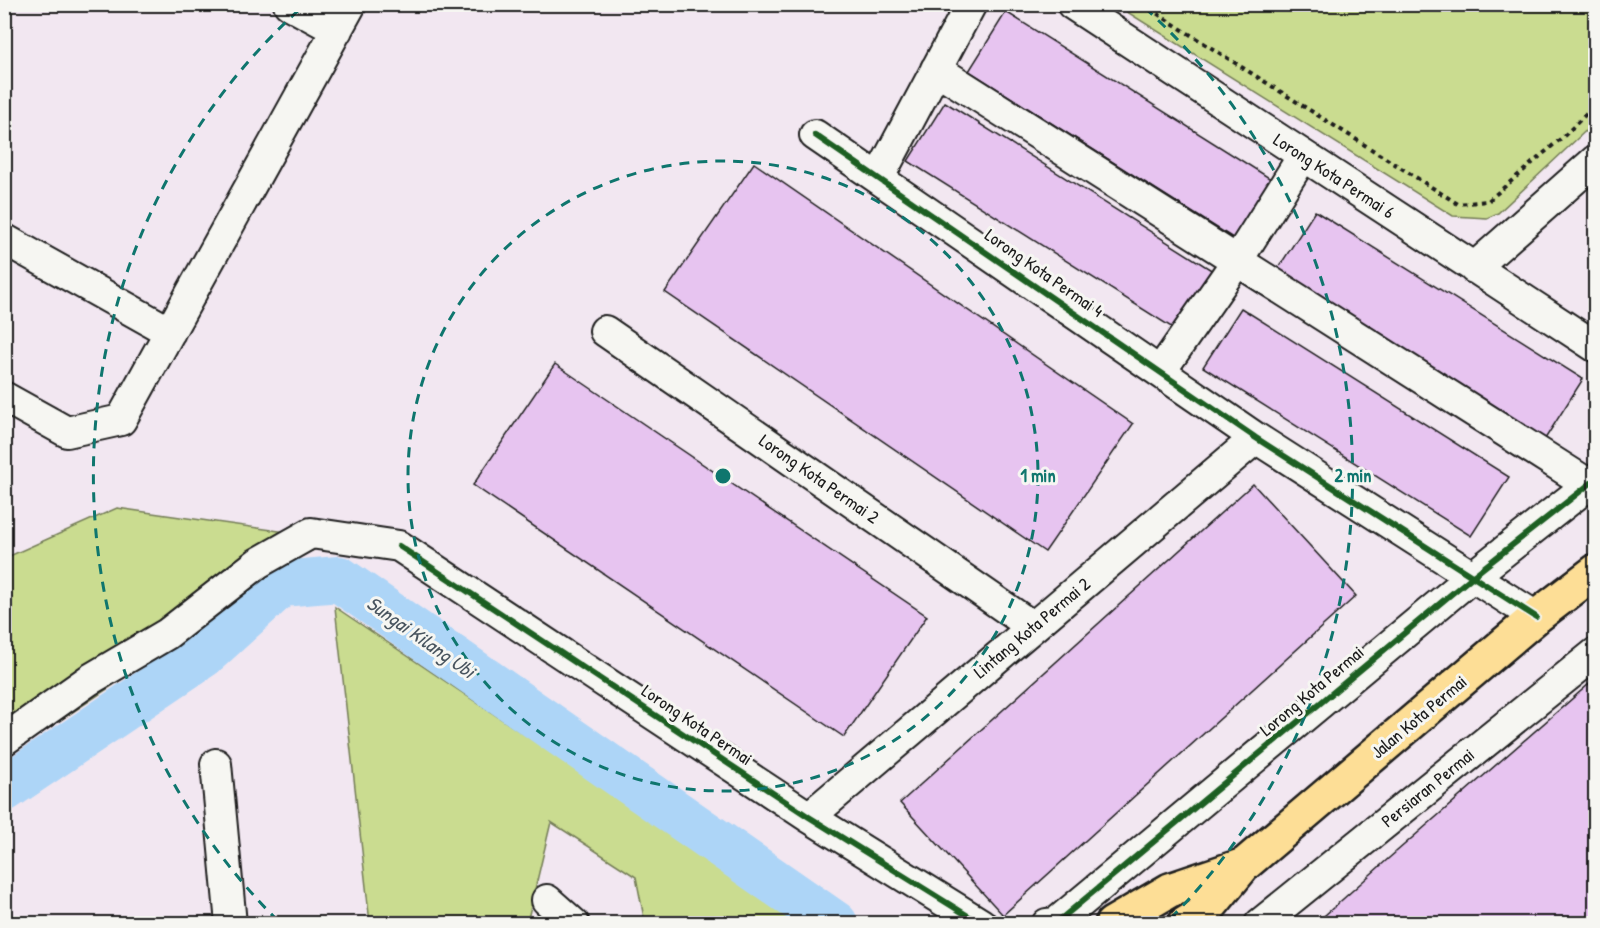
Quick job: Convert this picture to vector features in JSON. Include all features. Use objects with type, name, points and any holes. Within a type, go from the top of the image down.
[{"type":"main road","name":"Jalan Kota Permai","points":[[1185,924],[1206,911],[1244,865],[1536,617],[1596,571]]},
{"type":"main road","name":"Jalan Kota Permai","points":[[1112,924],[1170,890],[1244,865]]},
{"type":"street","points":[[289,4],[337,30]]},
{"type":"street","points":[[4,397],[68,432],[121,420],[351,4]]},
{"type":"street","points":[[879,177],[971,4]]},
{"type":"street","name":"Lorong Kota Permai 6","points":[[1072,4],[1596,347]]},
{"type":"street","points":[[936,69],[1237,261],[1592,482]]},
{"type":"street","name":"Lorong Kota Permai 4","points":[[815,135],[1256,438],[1536,617]]},
{"type":"street","points":[[1160,372],[1237,261],[1303,156]]},
{"type":"street","points":[[1474,268],[1596,160]]},
{"type":"street","points":[[6,245],[170,332]]},
{"type":"street","name":"Lorong Kota Permai 2","points":[[605,331],[1033,627]]},
{"type":"street","name":"Lintang Kota Permai 2","points":[[809,817],[1256,438]]},
{"type":"street","name":"Lorong Kota Permai","points":[[1047,924],[1056,922],[1473,576],[1592,482]]},
{"type":"street","name":"Lorong Kota Permai","points":[[4,740],[89,681],[167,634],[258,563],[311,533],[399,546],[809,817],[981,924]]},
{"type":"street","name":"Persiaran Permai","points":[[1260,924],[1596,653]]},
{"type":"street","points":[[216,764],[231,924]]},
{"type":"street","points":[[547,900],[574,924]]},
{"type":"path","points":[[1142,4],[1458,204],[1488,201],[1565,135],[1596,104]]},
{"type":"green space","points":[[1116,5],[1595,5],[1595,122],[1498,213],[1487,218],[1453,216]]},
{"type":"green space","points":[[117,508],[336,539],[254,580],[208,622],[5,757],[5,558]]},
{"type":"green space","points":[[335,607],[804,923],[645,923],[636,877],[551,822],[527,923],[370,923]]},
{"type":"building","points":[[1006,12],[1274,181],[1236,240],[969,71]]},
{"type":"building","points":[[945,102],[1213,271],[1176,330],[908,161]]},
{"type":"building","points":[[754,163],[1133,424],[1045,552],[665,292]]},
{"type":"building","points":[[1315,211],[1583,379],[1545,439],[1277,270]]},
{"type":"building","points":[[1241,308],[1509,477],[1471,536],[1203,367]]},
{"type":"building","points":[[555,364],[927,616],[844,737],[473,485]]},
{"type":"building","points":[[1253,484],[1356,596],[1003,915],[900,803]]},
{"type":"building","points":[[1596,678],[1596,924],[1315,924],[1389,858]]},
{"type":"waterway","name":"Sungai Kilang Ubi","points":[[4,789],[203,655],[281,584],[339,579],[835,924]]},
{"type":"cycle path","points":[[815,135],[1256,438],[1536,617]]},
{"type":"cycle path","points":[[1047,924],[1056,923],[1473,576],[1596,479]]},
{"type":"cycle path","points":[[399,546],[809,817],[981,924]]}]
